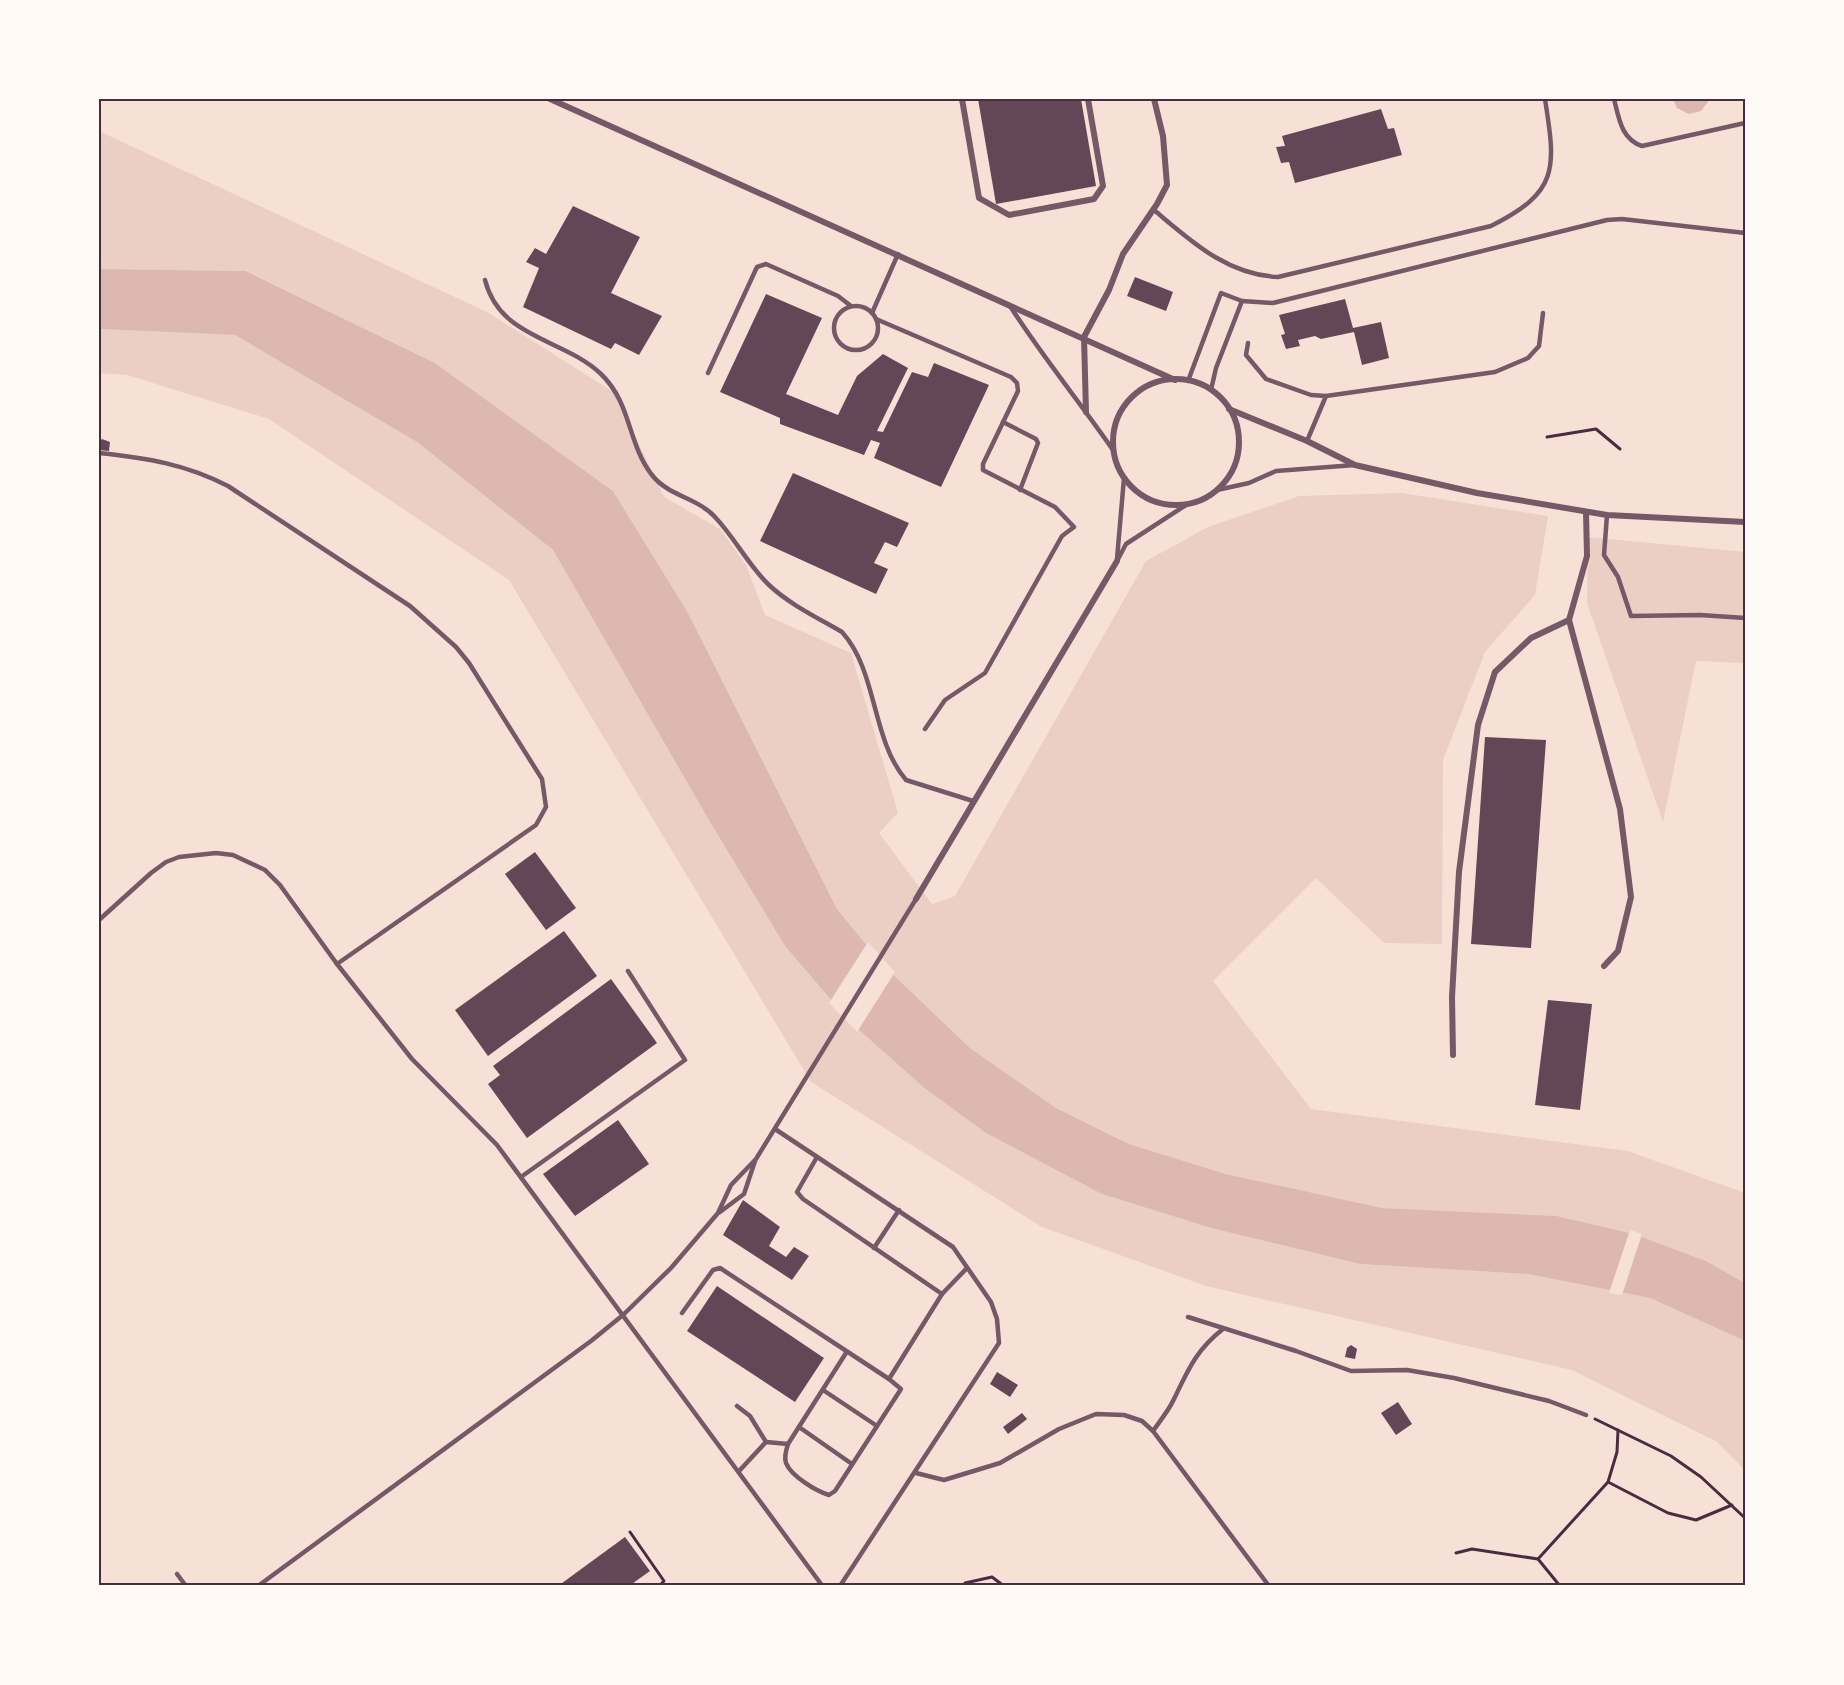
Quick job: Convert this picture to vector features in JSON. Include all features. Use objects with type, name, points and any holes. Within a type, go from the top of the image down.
[{"type":"street","points":[[550,99],[1084,337],[1174,380]]},
{"type":"street","points":[[962,99],[979,198],[1009,215],[1094,199],[1099,193],[1103,186],[1088,99]]},
{"type":"street","points":[[1086,411],[1084,337],[1109,290],[1123,254],[1154,210],[1167,185],[1163,136],[1154,99]]},
{"type":"street","points":[[1174,380],[1188,381],[1211,390],[1229,409],[1236,425],[1239,442],[1233,468],[1217,490],[1203,499],[1186,505],[1168,505],[1151,500],[1136,491],[1124,478],[1113,450],[1115,424],[1128,401],[1149,386],[1174,380]]},
{"type":"street","points":[[1229,409],[1307,441],[1354,465],[1477,494],[1586,512],[1745,522]]},
{"type":"street","points":[[1586,512],[1587,556],[1569,620],[1620,809],[1631,897],[1618,951],[1604,966]]},
{"type":"street","points":[[916,899],[1116,561]]},
{"type":"street","points":[[1454,1055],[1452,997],[1459,872],[1478,725],[1495,672],[1531,638],[1569,620]]},
{"type":"lane","points":[[1154,210],[1222,262],[1260,277],[1278,278],[1491,226],[1517,213],[1542,189],[1549,172],[1552,155],[1545,99]]},
{"type":"lane","points":[[1614,99],[1624,134],[1633,143],[1642,146],[1745,123]]},
{"type":"lane","points":[[1188,381],[1221,293],[1242,301],[1273,303],[1607,220],[1622,219],[1745,232]]},
{"type":"lane","points":[[872,313],[898,254]]},
{"type":"lane","points":[[708,373],[757,267],[761,264],[766,264],[838,296],[851,306]]},
{"type":"lane","points":[[485,280],[490,300],[505,316],[598,372],[614,388],[625,408],[640,457],[661,486],[715,516],[770,586],[842,632],[849,640],[857,656],[889,750],[906,780],[973,801]]},
{"type":"lane","points":[[1211,390],[1216,368],[1242,301]]},
{"type":"lane","points":[[1008,303],[1044,358],[1066,382],[1113,450]]},
{"type":"lane","points":[[851,306],[859,306],[872,313],[876,319],[877,333],[870,345],[857,350],[844,347],[835,336],[834,321],[838,314],[851,306]]},
{"type":"lane","points":[[1248,343],[1246,355],[1266,379],[1311,395],[1326,396],[1495,372],[1528,358],[1539,346],[1543,313]]},
{"type":"lane","points":[[876,319],[1011,377],[1017,383],[1018,391],[983,470],[1055,507],[1074,527],[1062,536],[985,673],[945,700],[925,729]]},
{"type":"lane","points":[[1307,441],[1326,396]]},
{"type":"lane","points":[[1003,422],[1036,439],[1038,443],[1020,490]]},
{"type":"lane","points":[[99,453],[180,465],[205,474],[228,486],[410,606],[469,663],[542,779],[546,794],[546,807],[536,825],[337,964]]},
{"type":"lane","points":[[1217,490],[1249,483],[1276,471],[1354,465]]},
{"type":"lane","points":[[1116,561],[1124,478]]},
{"type":"lane","points":[[1116,561],[1126,544],[1186,505]]},
{"type":"lane","points":[[1607,514],[1604,555],[1618,577],[1630,616],[1700,615],[1745,618]]},
{"type":"lane","points":[[99,920],[166,861],[197,854],[233,855],[265,870],[280,885],[337,964],[412,1059],[497,1144],[740,1470],[821,1584]]},
{"type":"lane","points":[[718,1213],[731,1185],[756,1159],[776,1129],[791,1099],[916,899]]},
{"type":"lane","points":[[521,1177],[685,1060],[628,971]]},
{"type":"lane","points":[[776,1129],[953,1247],[991,1302],[997,1319],[999,1343],[840,1586]]},
{"type":"lane","points":[[817,1157],[797,1192],[802,1199],[942,1294]]},
{"type":"lane","points":[[258,1586],[623,1315],[671,1268],[718,1213],[744,1194],[756,1159]]},
{"type":"lane","points":[[874,1248],[899,1210]]},
{"type":"lane","points":[[682,1313],[713,1270],[720,1268],[901,1389],[835,1491],[829,1495],[786,1465],[785,1455],[788,1444],[846,1353]]},
{"type":"lane","points":[[889,1380],[942,1294],[967,1268]]},
{"type":"lane","points":[[1188,1317],[1351,1371],[1407,1370],[1454,1378],[1549,1401],[1586,1414]]},
{"type":"lane","points":[[1153,1431],[1174,1401],[1185,1372],[1207,1341],[1223,1329]]},
{"type":"lane","points":[[823,1390],[877,1426]]},
{"type":"lane","points":[[737,1406],[750,1416],[766,1442]]},
{"type":"lane","points":[[916,1473],[944,1480],[1000,1463],[1075,1420],[1096,1414],[1124,1415],[1142,1421],[1153,1431],[1269,1586]]},
{"type":"lane","points":[[799,1427],[852,1464]]},
{"type":"lane","points":[[740,1470],[766,1442]]},
{"type":"lane","points":[[766,1442],[788,1444]]},
{"type":"lane","points":[[177,1574],[186,1586]]},
{"type":"path","points":[[1547,437],[1596,429],[1620,449]]},
{"type":"path","points":[[1586,1414],[1671,1456],[1701,1477],[1745,1518]]},
{"type":"path","points":[[1538,1559],[1608,1482],[1617,1452],[1618,1430]]},
{"type":"path","points":[[1608,1482],[1668,1514],[1696,1520],[1732,1505]]},
{"type":"path","points":[[630,1532],[664,1581],[659,1586]]},
{"type":"path","points":[[1456,1553],[1472,1549],[1538,1559],[1560,1586]]},
{"type":"path","points":[[965,1583],[992,1577],[1004,1586]]},
{"type":"shaded area","points":[[1673,99],[1710,99],[1701,111],[1689,114],[1677,108]]},
{"type":"shaded area","points":[[99,131],[487,312],[615,393],[664,497],[720,529],[746,565],[765,615],[851,653],[898,813],[879,833],[932,904],[955,896],[1146,561],[1208,527],[1299,496],[1402,493],[1548,516],[1535,595],[1485,652],[1443,760],[1442,944],[1384,943],[1316,878],[1213,981],[1311,1109],[1628,1151],[1745,1193],[1745,1283],[1706,1261],[1634,1234],[1557,1216],[1382,1208],[1226,1174],[1129,1144],[1056,1108],[970,1048],[882,964],[837,909],[688,613],[613,491],[435,363],[247,271],[99,269]]},
{"type":"shaded area","points":[[99,269],[246,271],[435,363],[613,491],[688,613],[837,909],[882,964],[970,1048],[1056,1108],[1129,1144],[1226,1174],[1382,1208],[1557,1216],[1634,1234],[1706,1261],[1745,1283],[1745,1341],[1650,1298],[1528,1274],[1360,1264],[1211,1228],[1102,1194],[986,1133],[922,1086],[849,1021],[785,946],[710,822],[553,550],[417,442],[235,335],[99,329]]},
{"type":"shaded area","points":[[99,329],[235,335],[417,442],[553,550],[710,822],[785,946],[849,1021],[922,1086],[1102,1194],[1211,1228],[1360,1264],[1528,1274],[1650,1298],[1745,1341],[1745,1470],[1717,1442],[1572,1370],[1206,1286],[1042,1227],[811,1082],[509,580],[269,419],[127,375],[99,373]]},
{"type":"shaded area","points":[[1588,537],[1745,552],[1745,663],[1696,661],[1663,822],[1587,603]]},
{"type":"pier","points":[[868,942],[895,972],[857,1032],[829,1003]]},
{"type":"pier","points":[[1630,1230],[1642,1234],[1622,1295],[1609,1293]]},
{"type":"building","points":[[978,99],[1081,99],[1096,186],[996,204]]},
{"type":"building","points":[[1381,109],[1388,129],[1394,128],[1402,155],[1295,183],[1289,162],[1281,163],[1276,147],[1285,146],[1282,136]]},
{"type":"building","points":[[573,206],[640,237],[611,293],[662,316],[639,355],[615,343],[611,349],[523,307],[539,268],[526,262],[535,248],[546,254]]},
{"type":"building","points":[[1135,277],[1173,292],[1166,311],[1127,296]]},
{"type":"building","points":[[766,294],[822,318],[786,394],[838,415],[857,376],[883,354],[908,368],[877,431],[883,432],[912,372],[928,377],[934,363],[989,385],[941,487],[874,458],[880,443],[871,440],[864,455],[780,424],[780,418],[720,392]]},
{"type":"building","points":[[1345,299],[1353,328],[1381,322],[1389,358],[1362,365],[1354,332],[1321,339],[1315,336],[1298,340],[1300,346],[1286,349],[1281,335],[1285,334],[1279,315]]},
{"type":"building","points":[[102,439],[110,442],[109,451],[99,450],[99,442]]},
{"type":"building","points":[[793,473],[909,523],[897,547],[885,542],[874,563],[888,569],[876,594],[760,541]]},
{"type":"building","points":[[1485,737],[1546,740],[1531,948],[1471,944]]},
{"type":"building","points":[[535,852],[576,908],[546,930],[505,874]]},
{"type":"building","points":[[564,931],[597,976],[488,1056],[455,1010]]},
{"type":"building","points":[[611,979],[657,1043],[527,1138],[488,1084],[500,1075],[493,1066]]},
{"type":"building","points":[[1548,1000],[1592,1004],[1580,1110],[1535,1105]]},
{"type":"building","points":[[618,1120],[649,1164],[575,1216],[543,1174]]},
{"type":"building","points":[[743,1200],[780,1227],[769,1246],[786,1257],[794,1247],[809,1256],[792,1280],[723,1235]]},
{"type":"building","points":[[717,1286],[824,1358],[795,1402],[687,1331]]},
{"type":"building","points":[[1351,1345],[1357,1349],[1355,1359],[1345,1357],[1347,1348]]},
{"type":"building","points":[[997,1372],[1018,1385],[1010,1397],[990,1384]]},
{"type":"building","points":[[1398,1402],[1412,1424],[1396,1435],[1381,1413]]},
{"type":"building","points":[[1022,1413],[1027,1419],[1008,1434],[1003,1427]]},
{"type":"building","points":[[625,1537],[650,1571],[629,1586],[558,1586]]}]
